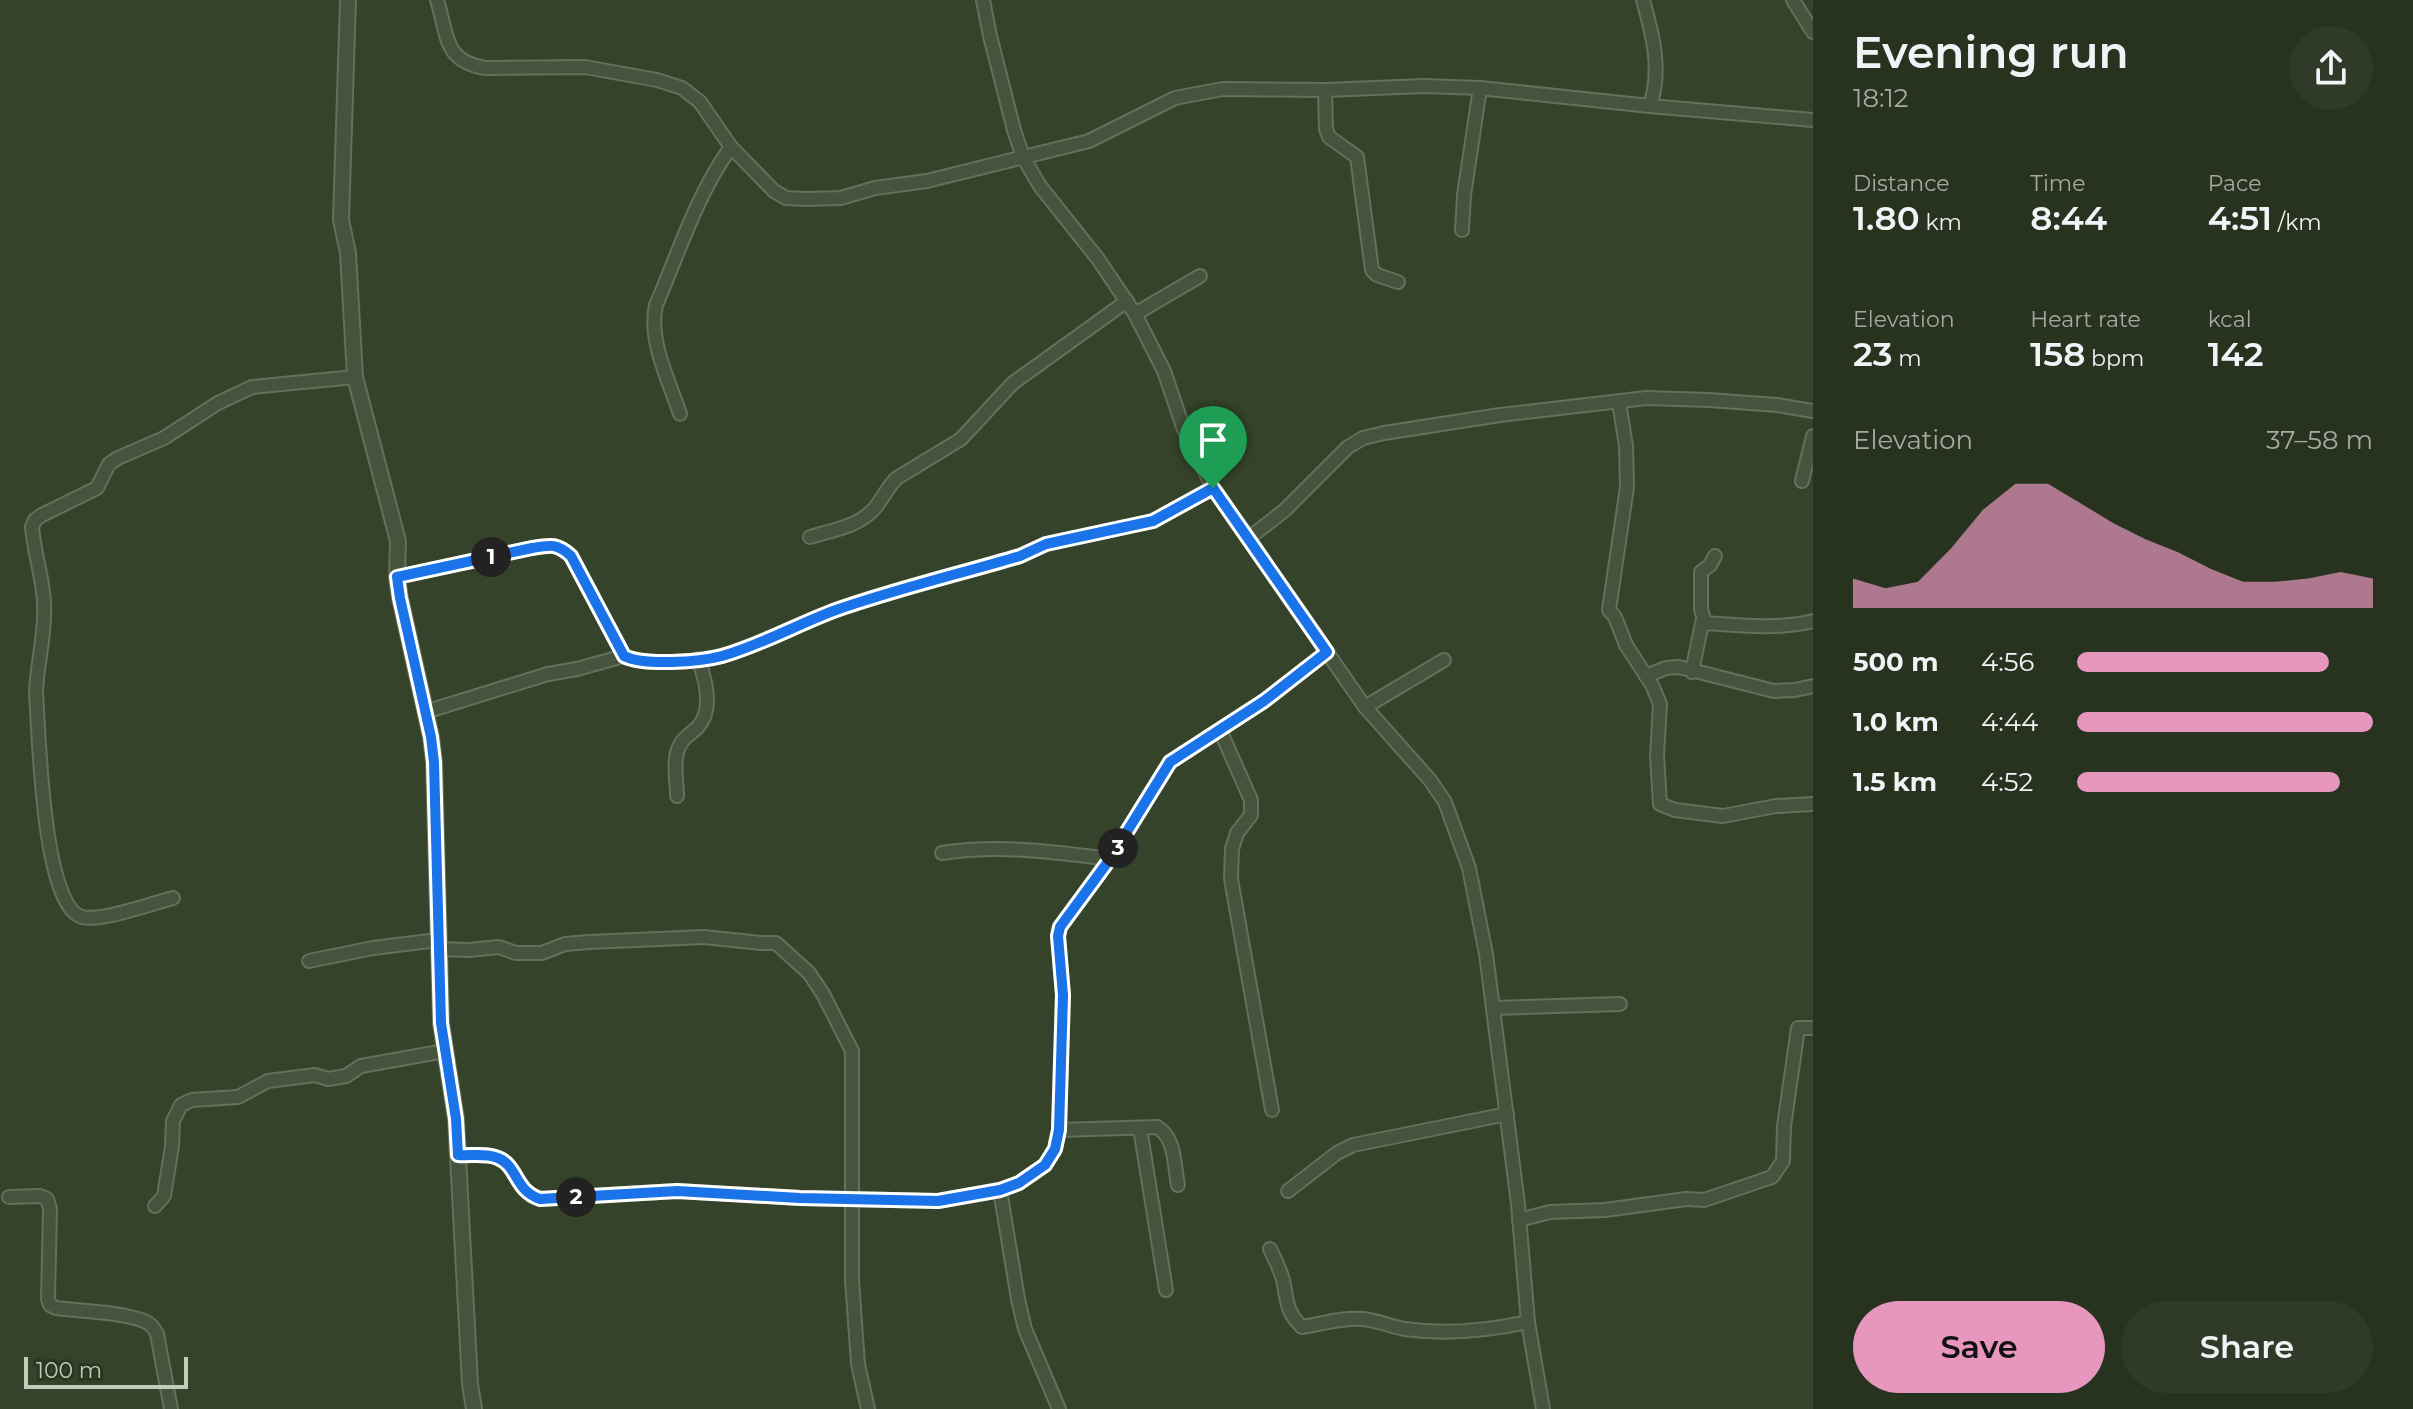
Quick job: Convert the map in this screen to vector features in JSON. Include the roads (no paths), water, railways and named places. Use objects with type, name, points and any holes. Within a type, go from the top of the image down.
[{"type":"street","points":[[348,0],[341,220],[348,253],[355,377],[398,541],[400,598],[434,762],[441,1023],[456,1119],[470,1384],[474,1409]]},
{"type":"street","points":[[437,0],[450,47],[458,59],[470,66],[585,67],[657,80],[691,93],[731,147],[774,191],[786,198],[841,198],[875,188],[927,181],[1089,141],[1175,98],[1223,89],[1480,88],[1813,120]]},
{"type":"street","points":[[983,0],[1023,157],[1040,186],[1098,259],[1135,314],[1164,371],[1188,438],[1213,488],[1365,707],[1430,780],[1445,802],[1469,868],[1486,954],[1507,1114],[1528,1322],[1543,1409]]},
{"type":"street","points":[[1643,0],[1656,60],[1657,79],[1650,106]]},
{"type":"street","points":[[1793,0],[1813,32]]},
{"type":"street","points":[[1462,230],[1464,195],[1480,88]]},
{"type":"street","points":[[1325,90],[1329,137],[1353,152],[1360,167],[1372,270],[1377,275],[1398,282]]},
{"type":"street","points":[[680,414],[654,334],[653,319],[656,305],[705,189],[731,147]]},
{"type":"street","points":[[1135,314],[1200,276]]},
{"type":"street","points":[[810,537],[859,522],[872,512],[897,478],[961,439],[1013,383],[1127,301]]},
{"type":"street","points":[[173,898],[102,917],[81,917],[70,908],[51,863],[36,693],[36,672],[44,630],[44,600],[32,527],[42,515],[97,488],[109,464],[126,453],[144,448],[181,429],[229,397],[252,387],[355,377]]},
{"type":"street","points":[[1249,538],[1285,510],[1348,447],[1363,438],[1384,433],[1500,415],[1646,398],[1777,405],[1813,411]]},
{"type":"street","points":[[1619,402],[1626,446],[1627,487],[1609,610],[1660,704],[1657,755],[1660,804],[1675,810],[1723,816],[1776,806],[1813,804]]},
{"type":"street","points":[[1802,481],[1813,436]]},
{"type":"street","points":[[397,577],[549,545],[562,548],[571,556],[624,656],[646,662],[698,659],[721,656],[838,609],[1020,556],[1046,544],[1153,521],[1213,488]]},
{"type":"street","points":[[1705,623],[1701,609],[1701,572],[1715,556]]},
{"type":"street","points":[[1692,672],[1702,623],[1766,628],[1813,621]]},
{"type":"street","points":[[458,1155],[496,1156],[507,1163],[523,1190],[540,1199],[665,1191],[938,1201],[1000,1190],[1019,1183],[1045,1165],[1055,1149],[1059,1130],[1063,995],[1058,936],[1067,916],[1110,859],[1170,762],[1264,701],[1327,652]]},
{"type":"street","points":[[425,712],[548,674],[624,656]]},
{"type":"street","points":[[677,796],[678,748],[699,726],[708,707],[698,659]]},
{"type":"street","points":[[1365,707],[1444,660]]},
{"type":"street","points":[[1646,676],[1666,668],[1679,667],[1774,691],[1813,686]]},
{"type":"street","points":[[1220,730],[1251,800],[1251,815],[1237,833],[1232,849],[1231,879],[1272,1110]]},
{"type":"street","points":[[942,853],[972,848],[1030,849],[1110,859]]},
{"type":"street","points":[[309,961],[373,948],[438,944],[469,950],[499,947],[516,953],[542,953],[565,944],[704,937],[776,943],[809,973],[852,1051],[854,1326],[868,1409]]},
{"type":"street","points":[[1493,1008],[1620,1004]]},
{"type":"street","points":[[1519,1220],[1550,1212],[1704,1200],[1772,1177],[1783,1161],[1784,1126],[1798,1028],[1813,1028]]},
{"type":"street","points":[[155,1206],[164,1196],[173,1121],[181,1105],[192,1100],[238,1097],[268,1081],[315,1075],[328,1079],[346,1076],[361,1066],[445,1051]]},
{"type":"street","points":[[1288,1191],[1337,1153],[1353,1145],[1507,1114]]},
{"type":"street","points":[[1059,1130],[1157,1127],[1170,1139],[1178,1185]]},
{"type":"street","points":[[1140,1128],[1166,1290]]},
{"type":"street","points":[[1000,1190],[1025,1329],[1059,1409]]},
{"type":"street","points":[[9,1197],[40,1196],[47,1199],[50,1209],[50,1305],[128,1317],[152,1326],[157,1334],[171,1409]]},
{"type":"street","points":[[1270,1249],[1283,1282],[1285,1301],[1291,1316],[1302,1327],[1364,1319],[1405,1329],[1465,1332],[1528,1322]]}]
